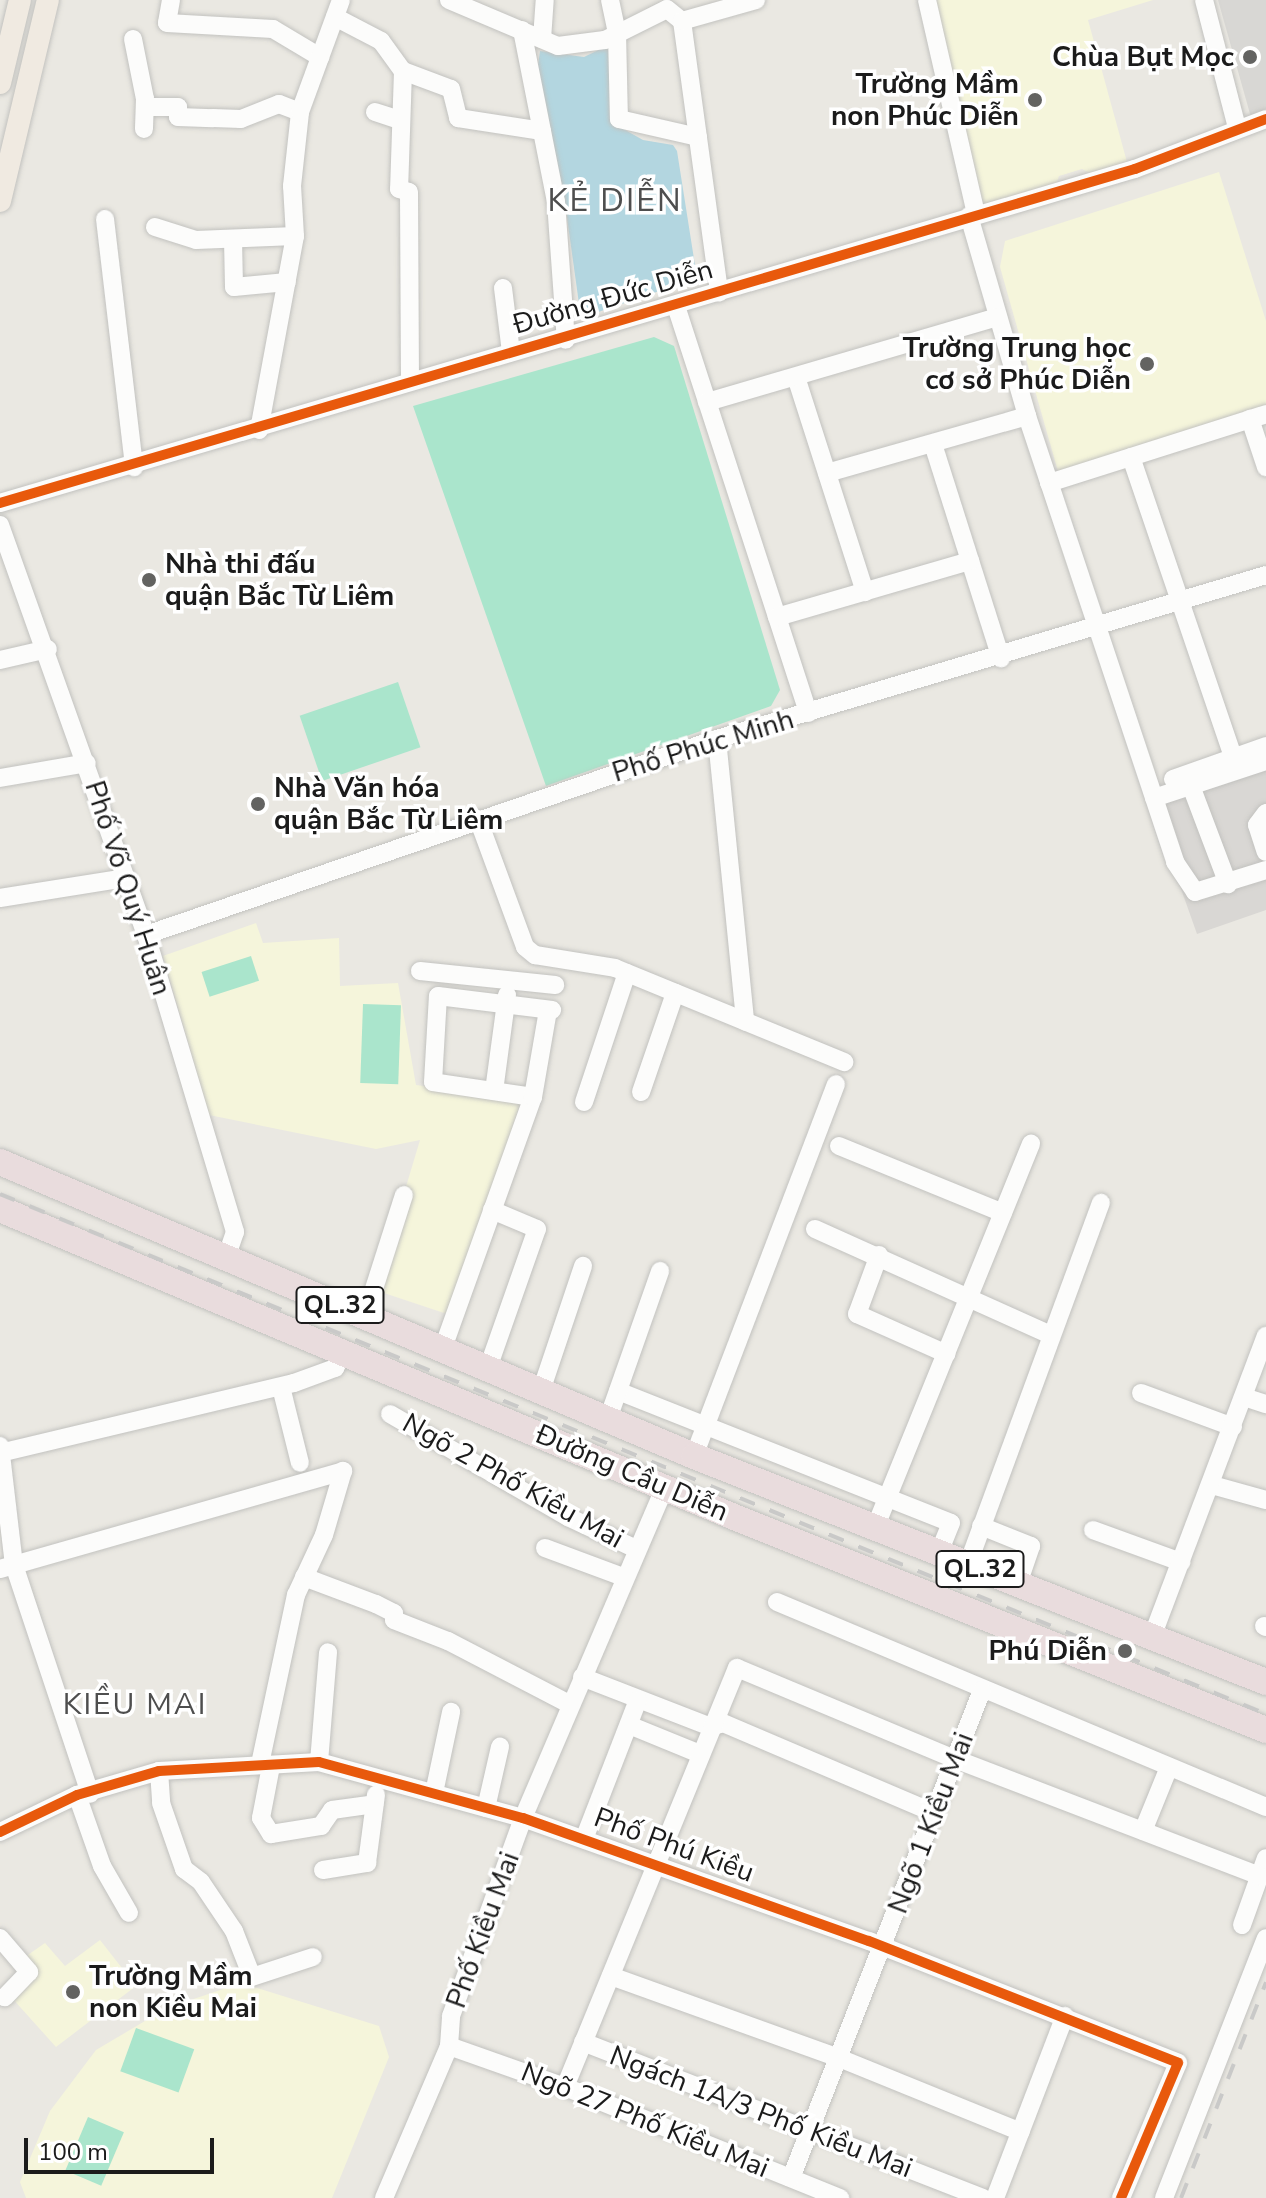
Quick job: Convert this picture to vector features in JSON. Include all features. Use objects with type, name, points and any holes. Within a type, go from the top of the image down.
[{"type":"highway","name":"Đường Cầu Diễn","points":[[0,1162],[227,1255],[694,1456],[1266,1682]]},
{"type":"highway","name":"Đường Cầu Diễn","points":[[0,1209],[665,1487],[1266,1730]]},
{"type":"highway","points":[[489,1411],[496,1371]]},
{"type":"main road","points":[[0,83],[20,0]]},
{"type":"main road","points":[[0,201],[48,0]]},
{"type":"street","points":[[171,0],[167,23],[273,29],[320,57]]},
{"type":"street","points":[[449,0],[481,6],[558,46],[617,33],[667,9],[692,13],[756,0]]},
{"type":"street","points":[[542,39],[545,0]]},
{"type":"street","points":[[610,0],[617,33],[619,119],[698,137]]},
{"type":"street","points":[[927,0],[972,215],[1027,416],[1096,629],[1187,886],[1205,893],[1266,870]]},
{"type":"street","points":[[1204,0],[1237,128]]},
{"type":"street","points":[[259,430],[295,236],[292,186],[300,112],[338,8],[381,41],[403,71],[451,89],[458,118],[542,131]]},
{"type":"street","points":[[692,13],[698,137],[719,292]]},
{"type":"street","points":[[522,30],[556,202],[566,340]]},
{"type":"street","points":[[133,39],[145,107],[144,129]]},
{"type":"street","points":[[397,119],[403,71]]},
{"type":"street","points":[[145,107],[178,107],[178,117],[241,119],[279,104],[300,112]]},
{"type":"street","points":[[375,112],[405,121],[399,189],[409,192],[410,381]]},
{"type":"street","name":"Đường Đức Diễn","points":[[0,503],[259,430],[410,381],[566,340],[972,215],[1135,169],[1266,119]]},
{"type":"street","points":[[105,219],[134,467]]},
{"type":"street","points":[[155,227],[196,240],[295,236]]},
{"type":"street","points":[[233,239],[234,287],[287,282]]},
{"type":"street","points":[[503,288],[511,352]]},
{"type":"street","points":[[676,306],[808,713]]},
{"type":"street","points":[[707,402],[998,317]]},
{"type":"street","points":[[796,377],[865,592]]},
{"type":"street","points":[[827,473],[1027,416]]},
{"type":"street","points":[[1049,483],[1258,417],[1266,467]]},
{"type":"street","points":[[933,444],[1001,658]]},
{"type":"street","points":[[1131,457],[1233,757]]},
{"type":"street","name":"Phố Võ Quý Huân","points":[[0,525],[48,649],[146,935],[235,1232],[227,1255]]},
{"type":"street","points":[[777,617],[970,561]]},
{"type":"street","name":"Phố Phúc Minh","points":[[146,935],[717,739],[1001,658],[1266,575]]},
{"type":"street","points":[[0,660],[48,649]]},
{"type":"street","points":[[717,739],[745,1022]]},
{"type":"street","points":[[1154,798],[1233,757],[1266,746]]},
{"type":"street","points":[[1182,782],[1266,761]]},
{"type":"street","points":[[0,778],[87,763]]},
{"type":"street","points":[[1182,782],[1228,884]]},
{"type":"street","points":[[1266,813],[1257,825],[1266,852]]},
{"type":"street","points":[[478,819],[525,947],[535,955],[627,973],[844,1062]]},
{"type":"street","points":[[0,898],[126,878]]},
{"type":"street","points":[[420,971],[555,985]]},
{"type":"street","points":[[584,1102],[627,973]]},
{"type":"street","points":[[494,1091],[508,979]]},
{"type":"street","points":[[641,1092],[675,993]]},
{"type":"street","points":[[443,1348],[533,1097],[550,1010],[438,996],[433,1082],[533,1097]]},
{"type":"street","points":[[694,1456],[836,1084]]},
{"type":"street","points":[[875,1528],[971,1298],[1031,1143]]},
{"type":"street","points":[[839,1146],[1003,1213]]},
{"type":"street","points":[[365,1317],[404,1195]]},
{"type":"street","points":[[968,1564],[1049,1334],[1101,1203]]},
{"type":"street","points":[[492,1210],[537,1229],[496,1371]]},
{"type":"street","points":[[815,1229],[879,1255],[1049,1334]]},
{"type":"street","points":[[879,1255],[857,1314],[947,1354]]},
{"type":"street","points":[[541,1391],[583,1266]]},
{"type":"street","points":[[608,1419],[660,1271]]},
{"type":"street","points":[[1152,1637],[1266,1336]]},
{"type":"street","points":[[0,1452],[281,1387],[335,1368],[344,1351]]},
{"type":"street","points":[[281,1387],[300,1463]]},
{"type":"street","points":[[618,1391],[887,1501],[951,1523],[939,1553]]},
{"type":"street","points":[[1141,1393],[1233,1427]]},
{"type":"street","points":[[1244,1397],[1266,1404]]},
{"type":"street","name":"Ngõ 2 Phố Kiều Mai","points":[[390,1414],[568,1517],[636,1549]]},
{"type":"street","points":[[0,1446],[7,1567],[84,1794],[102,1866],[129,1913]]},
{"type":"street","points":[[7,1567],[343,1471],[324,1535],[296,1595],[265,1765],[261,1818],[271,1834],[321,1826],[332,1810],[375,1804]]},
{"type":"street","points":[[1212,1485],[1266,1500]]},
{"type":"street","name":"Phố Kiều Mai","points":[[384,2198],[449,2046],[451,2016],[523,1818],[623,1577],[665,1487]]},
{"type":"street","points":[[981,1526],[1031,1546],[1018,1584]]},
{"type":"street","points":[[1093,1530],[1181,1562]]},
{"type":"street","points":[[545,1548],[623,1577]]},
{"type":"street","points":[[304,1577],[376,1604],[394,1613],[394,1620],[448,1641],[569,1704]]},
{"type":"street","points":[[777,1602],[1266,1807]]},
{"type":"street","points":[[319,1762],[328,1652]]},
{"type":"street","points":[[565,2087],[737,1668],[955,1759],[1260,1876]]},
{"type":"street","points":[[582,1677],[714,1726],[723,1723],[934,1813]]},
{"type":"street","name":"Ngõ 1 Kiều Mai","points":[[791,2178],[982,1690]]},
{"type":"street","points":[[584,1839],[638,1700]]},
{"type":"street","points":[[434,1793],[451,1712]]},
{"type":"street","points":[[629,1725],[700,1754]]},
{"type":"street","points":[[486,1808],[500,1747]]},
{"type":"street","name":"Phố Phú Kiều","points":[[0,1832],[84,1794],[159,1771],[319,1762],[523,1818],[883,1947],[1178,2063],[1121,2198]]},
{"type":"street","points":[[1143,1831],[1169,1767]]},
{"type":"street","points":[[159,1771],[161,1803],[184,1869],[201,1882],[234,1931],[252,1977],[313,1957]]},
{"type":"street","points":[[323,1870],[367,1863],[378,1777]]},
{"type":"street","points":[[1242,1925],[1266,1858]]},
{"type":"street","points":[[0,1938],[29,1972],[5,1997]]},
{"type":"street","points":[[1164,2198],[1266,1938]]},
{"type":"street","points":[[611,1976],[839,2058],[1021,2132]]},
{"type":"street","points":[[995,2198],[1065,2016]]},
{"type":"street","name":"Ngách 1A/3 Phố Kiều Mai","points":[[583,2042],[983,2198]]},
{"type":"street","name":"Ngõ 27 Phố Kiều Mai","points":[[449,2046],[565,2087],[840,2198]]},
{"type":"shaded area","name":"Trường Mầm non Phúc Diễn","points":[[935,0],[1153,0],[1088,20],[1127,162],[1092,174],[1082,169],[1059,176],[1056,185],[984,207]]},
{"type":"shaded area","name":"Chùa Bụt Mọc","points":[[1218,0],[1266,0],[1266,115],[1252,121]]},
{"type":"shaded area","name":"Trường Trung học cơ sở Phúc Diễn","points":[[1219,172],[1266,321],[1266,408],[1059,475],[1000,267],[1005,241]]},
{"type":"shaded area","points":[[1266,752],[1266,910],[1197,934],[1147,793]]},
{"type":"shaded area","points":[[256,923],[263,943],[339,938],[340,986],[398,983],[416,1085],[522,1098],[450,1315],[375,1290],[420,1140],[376,1149],[209,1115],[163,956]]},
{"type":"shaded area","name":"Trường Mầm non Kiều Mai","points":[[100,1940],[136,1986],[56,2047],[12,1998],[22,1959],[45,1943],[65,1966]]},
{"type":"shaded area","points":[[241,1983],[379,2026],[389,2057],[332,2198],[26,2198],[20,2182],[50,2111],[96,2050],[167,2008]]},
{"type":"green space","points":[[654,337],[674,346],[780,690],[771,706],[546,786],[413,406]]},
{"type":"green space","points":[[398,682],[420,747],[322,781],[300,716]]},
{"type":"green space","points":[[251,956],[259,981],[210,997],[202,972]]},
{"type":"green space","points":[[363,1004],[401,1005],[398,1084],[360,1083]]},
{"type":"green space","points":[[136,2028],[194,2049],[179,2092],[120,2071]]},
{"type":"green space","points":[[88,2117],[124,2132],[101,2186],[65,2170]]},
{"type":"water","points":[[613,43],[611,122],[643,140],[673,145],[677,151],[697,278],[581,318],[563,189],[536,80],[540,51],[584,57]]},
{"type":"railway","points":[[0,1194],[1266,1714]]},
{"type":"railway","points":[[1181,2198],[1266,1982]]},
{"type":"cycle path","points":[[0,503],[1135,169],[1266,119]]},
{"type":"cycle path","points":[[0,1832],[77,1795],[159,1771],[319,1762],[523,1818],[869,1941],[1178,2063],[1121,2198]]},
{"type":"place","name":"Chùa Bụt Mọc","points":[[1250,57]]},
{"type":"place","name":"Trường Mầm non Phúc Diễn","points":[[1035,100]]},
{"type":"place","name":"Trường Trung học cơ sở Phúc Diễn","points":[[1147,364]]},
{"type":"place","name":"Nhà thi đấu quận Bắc Từ Liêm","points":[[149,580]]},
{"type":"place","name":"Nhà Văn hóa quận Bắc Từ Liêm","points":[[258,804]]},
{"type":"place","name":"Phú Diễn","points":[[1125,1651]]},
{"type":"place","name":"Trường Mầm non Kiều Mai","points":[[73,1992]]},
{"type":"district","name":"KẺ DIỄN","points":[[615,201]]},
{"type":"district","name":"KIỀU MAI","points":[[135,1705]]}]
